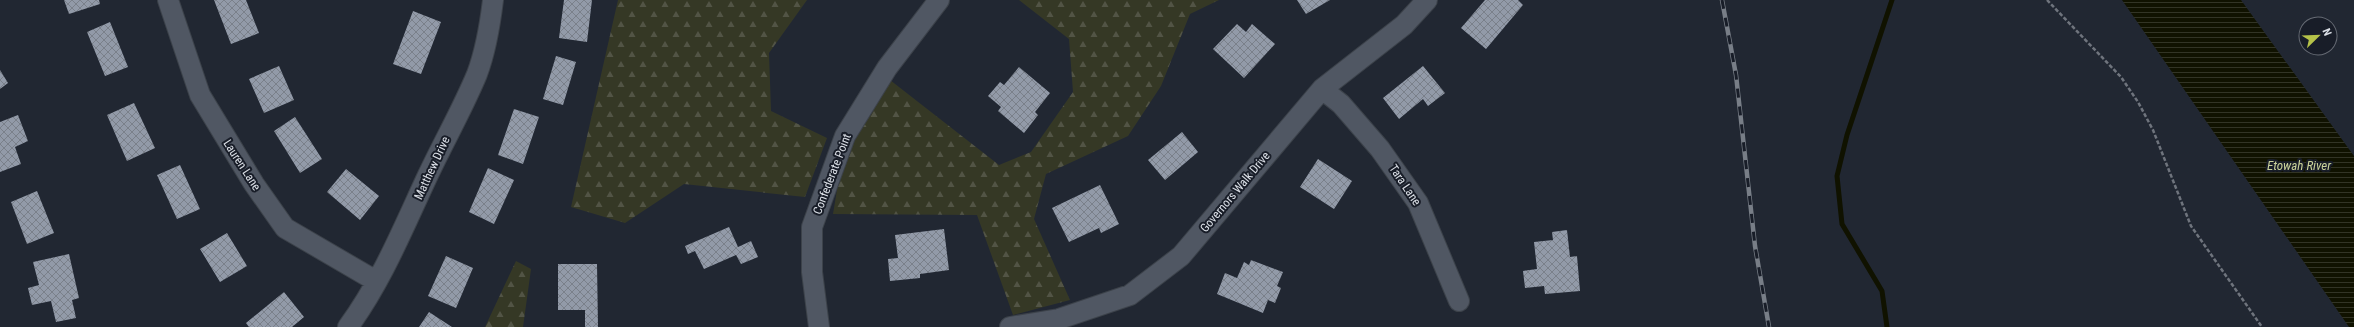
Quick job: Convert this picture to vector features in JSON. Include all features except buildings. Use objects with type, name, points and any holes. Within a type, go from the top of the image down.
[{"type":"street","name":"Lauren Lane","points":[[168,0],[200,95],[254,184],[285,228],[376,281]]},
{"type":"street","name":"Matthew Drive","points":[[348,327],[362,307],[397,242],[477,73],[485,48],[493,0]]},
{"type":"street","name":"Confederate Point","points":[[819,327],[812,272],[812,227],[819,206],[845,136],[887,68],[939,0]]},
{"type":"street","name":"Governors Walk Drive","points":[[1010,327],[1060,323],[1130,295],[1181,256],[1322,89],[1404,25],[1427,0]]},
{"type":"street","name":"Tara Lane","points":[[1322,89],[1341,104],[1380,149],[1418,203],[1459,301]]},
{"type":"path","points":[[2047,0],[2121,77],[2138,102],[2154,130],[2191,226],[2262,327]]},
{"type":"green space","points":[[618,0],[807,0],[769,53],[771,111],[827,138],[805,197],[684,184],[625,223],[571,207]]},
{"type":"green space","points":[[1019,0],[1219,0],[1190,14],[1161,86],[1128,136],[1046,174],[1034,219],[1070,300],[1013,315],[977,215],[833,214],[840,172],[854,135],[890,80],[999,165],[1031,152],[1073,92],[1069,39]]},
{"type":"green space","points":[[516,261],[531,269],[523,327],[485,327]]},
{"type":"water","name":"Etowah River","points":[[2122,0],[2241,0],[2354,156],[2354,327],[2349,327]]},
{"type":"waterway","points":[[1887,327],[1882,291],[1842,224],[1837,176],[1847,135],[1892,0]]},
{"type":"railway","points":[[1722,0],[1736,75],[1755,246],[1769,327]]}]
